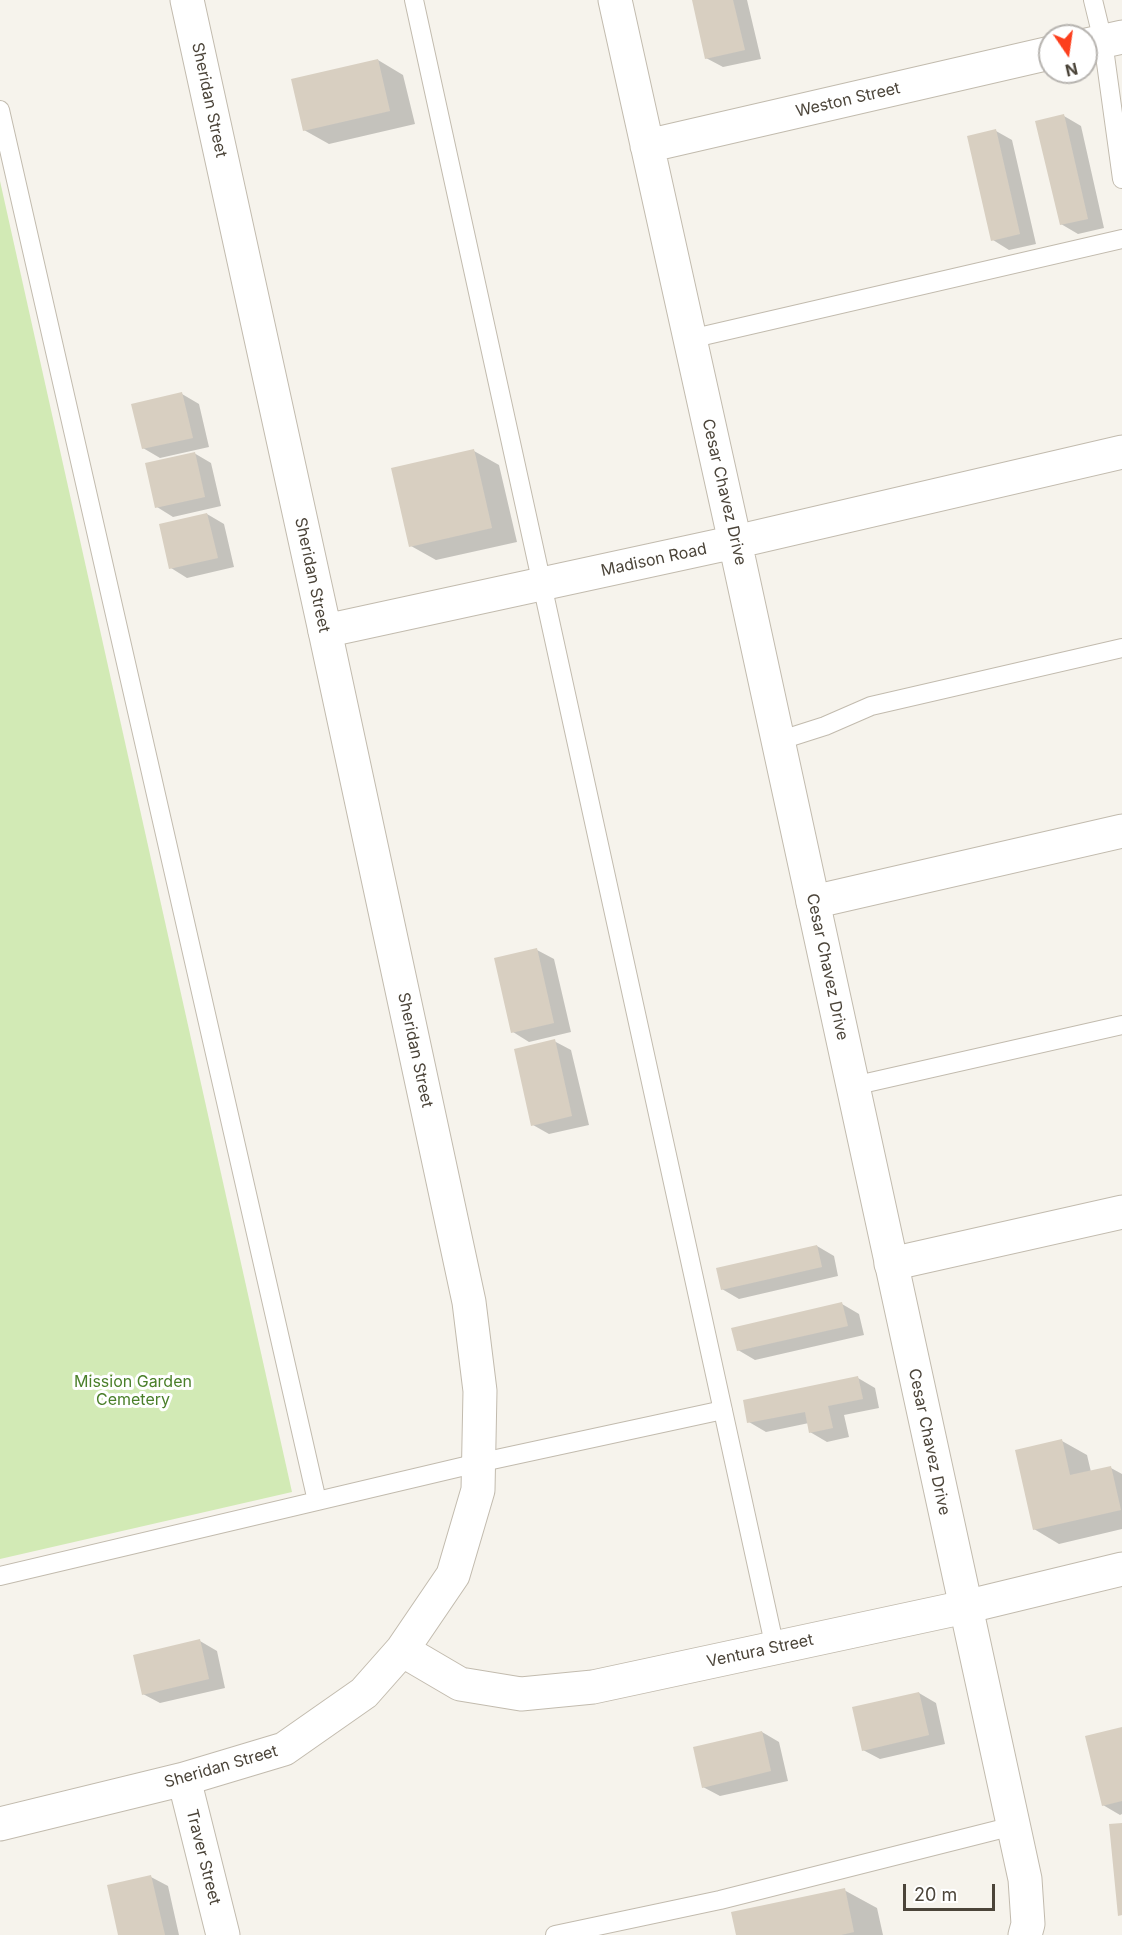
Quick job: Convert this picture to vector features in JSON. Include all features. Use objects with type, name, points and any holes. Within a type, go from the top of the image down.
[{"type":"street","name":"Sheridan Street","points":[[0,1824],[184,1779],[284,1749],[364,1693],[402,1650],[453,1575],[478,1490],[480,1391],[469,1302],[187,0]]},
{"type":"street","name":"Cesar Chavez Drive","points":[[615,0],[1025,1879],[1028,1924],[1026,1935]]},
{"type":"street","name":"Weston Street","points":[[647,146],[1038,56]]},
{"type":"street","name":"Madison Road","points":[[325,631],[735,542],[1122,452]]},
{"type":"street","points":[[813,902],[1122,831]]},
{"type":"street","points":[[891,1264],[1122,1212]]},
{"type":"street","name":"Ventura Street","points":[[402,1650],[460,1684],[521,1694],[592,1687],[965,1607],[1122,1569]]},
{"type":"street","name":"Traver Street","points":[[184,1779],[223,1935]]},
{"type":"lane","points":[[414,0],[775,1648]]},
{"type":"lane","points":[[1093,0],[1104,41],[1122,179]]},
{"type":"lane","points":[[0,110],[317,1501]]},
{"type":"lane","points":[[690,339],[1122,239]]},
{"type":"lane","points":[[778,741],[825,726],[871,706],[1122,648]]},
{"type":"lane","points":[[853,1086],[1122,1025]]},
{"type":"lane","points":[[0,1576],[478,1463],[723,1410]]},
{"type":"lane","points":[[555,1935],[720,1900],[1013,1826]]},
{"type":"green space","name":"Mission Garden Cemetery","points":[[0,181],[292,1492],[0,1559]]},
{"type":"building","points":[[692,0],[733,0],[745,50],[705,59]]},
{"type":"building","points":[[378,59],[390,111],[303,131],[291,79]]},
{"type":"building","points":[[1064,114],[1088,219],[1060,225],[1035,121]]},
{"type":"building","points":[[996,129],[1020,234],[991,241],[967,136]]},
{"type":"building","points":[[182,392],[193,438],[142,449],[131,404]]},
{"type":"building","points":[[474,449],[492,528],[409,547],[391,468]]},
{"type":"building","points":[[195,452],[205,497],[155,508],[145,463]]},
{"type":"building","points":[[207,513],[218,558],[169,569],[159,524]]},
{"type":"building","points":[[537,948],[554,1023],[511,1033],[494,958]]},
{"type":"building","points":[[555,1039],[572,1116],[531,1126],[514,1049]]},
{"type":"building","points":[[817,1245],[822,1267],[721,1290],[716,1268]]},
{"type":"building","points":[[842,1302],[848,1326],[737,1351],[731,1328]]},
{"type":"building","points":[[858,1376],[863,1399],[828,1406],[833,1428],[809,1433],[805,1412],[747,1423],[743,1400]]},
{"type":"building","points":[[1062,1439],[1070,1475],[1111,1466],[1121,1510],[1033,1530],[1015,1450]]},
{"type":"building","points":[[200,1639],[209,1679],[142,1695],[133,1655]]},
{"type":"building","points":[[919,1692],[929,1735],[862,1751],[852,1707]]},
{"type":"building","points":[[1122,1727],[1122,1801],[1102,1806],[1085,1736]]},
{"type":"building","points":[[762,1731],[771,1771],[702,1788],[693,1747]]},
{"type":"building","points":[[1122,1823],[1122,1915],[1118,1916],[1109,1824]]},
{"type":"building","points":[[151,1875],[165,1935],[118,1935],[107,1885]]},
{"type":"building","points":[[845,1888],[854,1932],[841,1935],[736,1935],[731,1912]]}]
